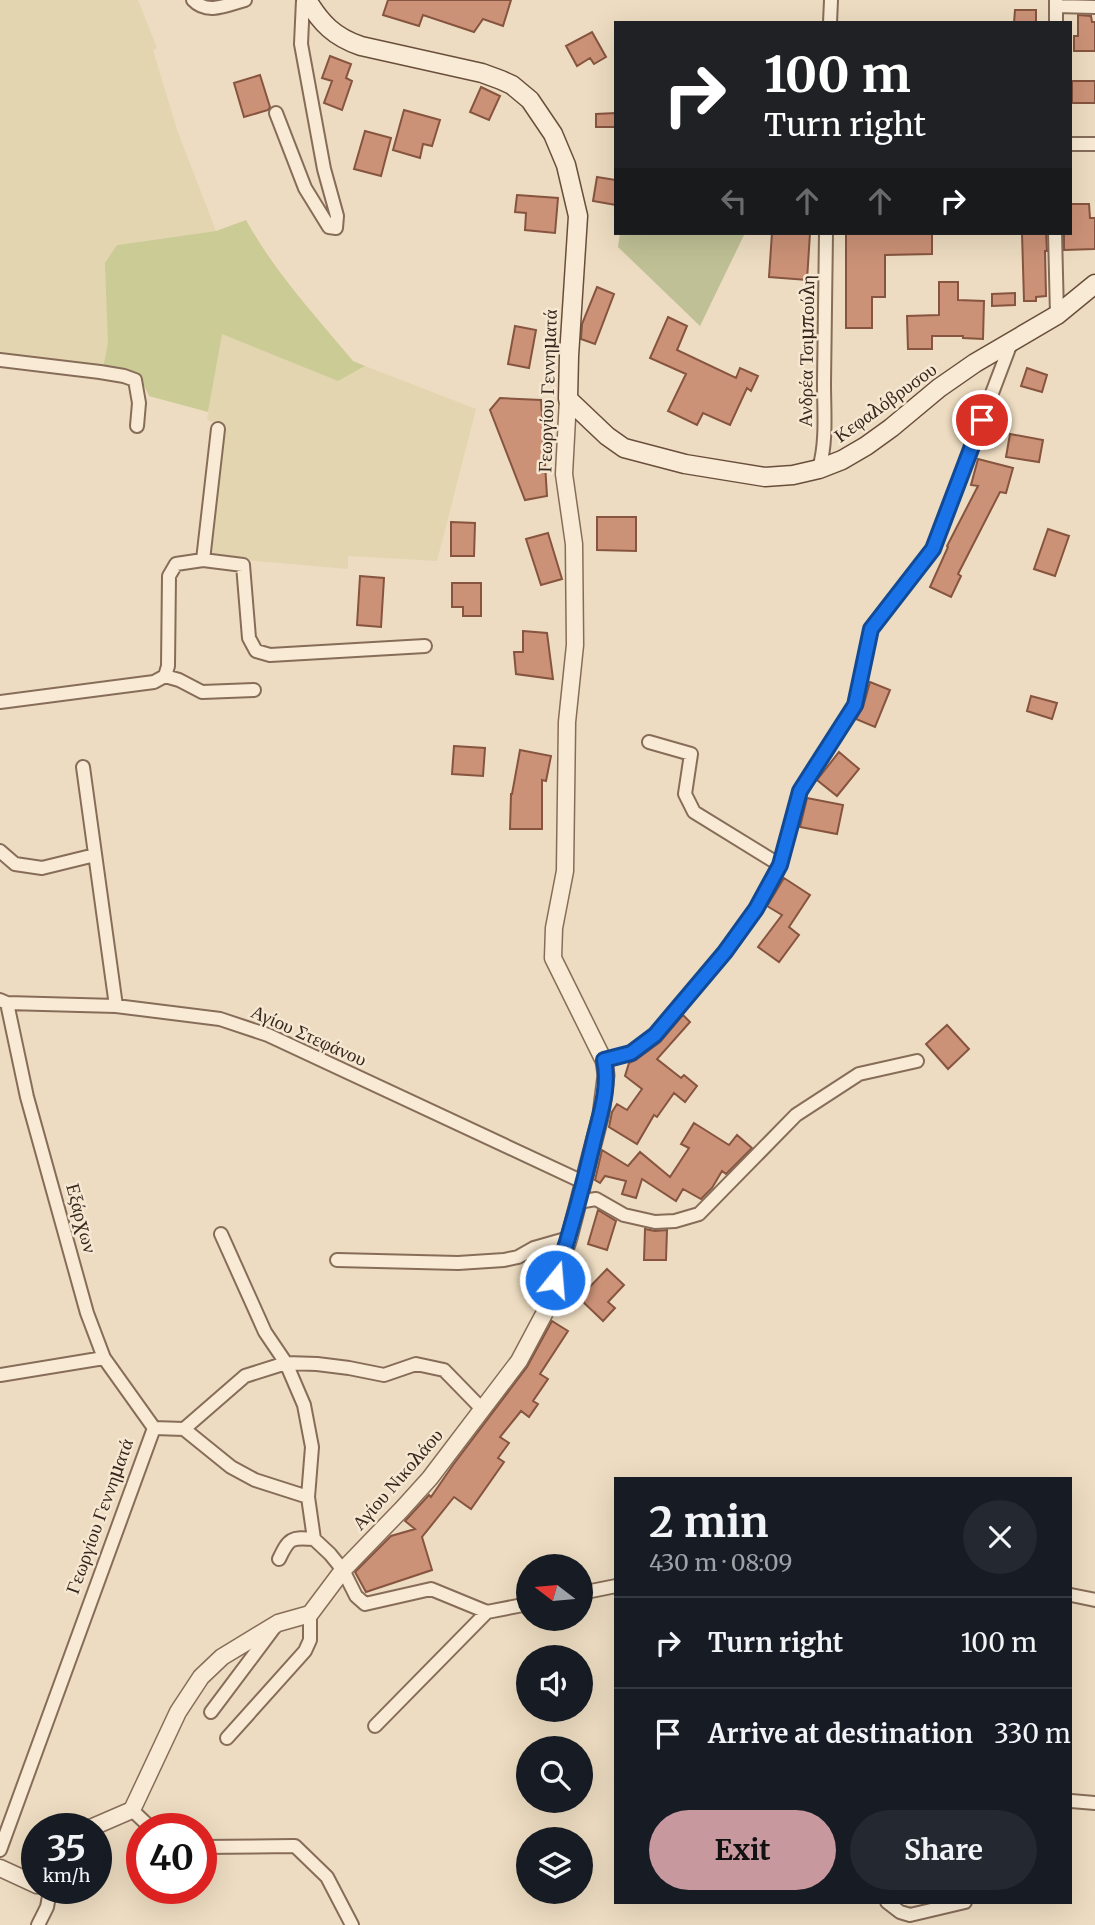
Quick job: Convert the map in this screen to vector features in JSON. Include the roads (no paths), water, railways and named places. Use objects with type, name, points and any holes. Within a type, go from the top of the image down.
[{"type":"main road","name":"Γεωργίου Γεννηματά","points":[[305,0],[325,25],[345,40],[501,80],[524,94],[542,115],[566,165],[578,216],[568,399]]},
{"type":"main road","name":"Κεφαλόβρυσου","points":[[568,399],[607,436],[624,448],[645,454],[685,464],[765,477],[780,477],[819,469],[866,446],[939,388],[975,363],[1057,315],[1095,284]]},
{"type":"street","points":[[193,0],[195,4],[212,10],[245,0]]},
{"type":"street","points":[[276,113],[309,195],[329,227],[336,228],[337,216],[324,169],[301,44],[305,0]]},
{"type":"street","points":[[830,21],[831,0]]},
{"type":"street","points":[[1056,21],[1056,3],[1095,7]]},
{"type":"street","points":[[1072,144],[1095,144]]},
{"type":"street","name":"Ανδρέα Τσιμπούλη","points":[[819,469],[825,429],[827,235]]},
{"type":"street","points":[[1055,235],[1057,315]]},
{"type":"street","points":[[604,1060],[631,1053],[655,1035],[725,952],[756,909],[780,865],[800,791],[855,705],[871,629],[933,549],[1011,343]]},
{"type":"street","points":[[0,360],[100,372],[135,380],[139,403],[136,426]]},
{"type":"street","name":"Γεωργίου Γεννηματά","points":[[568,399],[564,474],[574,544],[575,645],[567,722],[565,871],[554,928],[553,958],[604,1060]]},
{"type":"street","points":[[203,560],[218,429]]},
{"type":"street","points":[[0,702],[154,682],[165,676],[168,666],[169,576],[176,564],[203,560],[243,565],[249,638],[256,651],[270,655],[425,646]]},
{"type":"street","points":[[165,676],[202,692],[254,690]]},
{"type":"street","points":[[649,742],[691,754],[685,794],[694,812],[780,865]]},
{"type":"street","points":[[83,767],[116,1006]]},
{"type":"street","points":[[0,852],[15,864],[42,868],[95,855]]},
{"type":"street","name":"Αγίου Στεφάνου","points":[[4,1001],[116,1006],[220,1019],[268,1035],[583,1182]]},
{"type":"street","name":"Εξάρχων","points":[[4,1001],[27,1097],[87,1313],[104,1358],[154,1428]]},
{"type":"street","name":"Αγίου Νικολάου","points":[[310,1614],[343,1570],[430,1478],[506,1380],[532,1339],[544,1314],[569,1238],[604,1094],[604,1060]]},
{"type":"street","points":[[578,1202],[596,1199],[624,1215],[655,1222],[675,1221],[699,1214],[796,1115],[859,1073],[917,1061]]},
{"type":"street","points":[[221,1234],[265,1332],[286,1363],[304,1405],[312,1447],[308,1497],[314,1539]]},
{"type":"street","points":[[337,1261],[458,1263],[505,1260],[569,1238]]},
{"type":"street","points":[[0,1375],[104,1358]]},
{"type":"street","points":[[308,1497],[255,1480],[231,1467],[184,1429],[245,1376],[286,1363],[339,1367],[384,1376],[416,1364],[444,1370],[483,1410]]},
{"type":"street","name":"Γεωργίου Γεννηματά","points":[[0,1850],[154,1428],[184,1429]]},
{"type":"street","points":[[279,1559],[287,1542],[296,1537],[314,1539],[343,1570],[356,1596],[365,1604],[430,1588],[486,1612],[516,1606]]},
{"type":"street","points":[[593,1591],[614,1586]]},
{"type":"street","points":[[1072,1595],[1095,1600]]},
{"type":"street","points":[[375,1726],[486,1612]]},
{"type":"street","points":[[112,1819],[132,1810],[177,1712],[201,1677],[222,1657],[278,1623],[310,1614],[310,1640],[305,1651],[227,1738]]},
{"type":"street","points":[[211,1712],[278,1623]]},
{"type":"street","points":[[1072,1801],[1095,1803]]},
{"type":"street","points":[[132,1810],[135,1813]]},
{"type":"street","points":[[217,1847],[295,1846],[327,1877],[352,1925]]},
{"type":"street","points":[[0,1868],[21,1877]]},
{"type":"street","points":[[38,1925],[47,1904]]},
{"type":"street","points":[[890,1904],[900,1912],[910,1915],[957,1904]]}]
